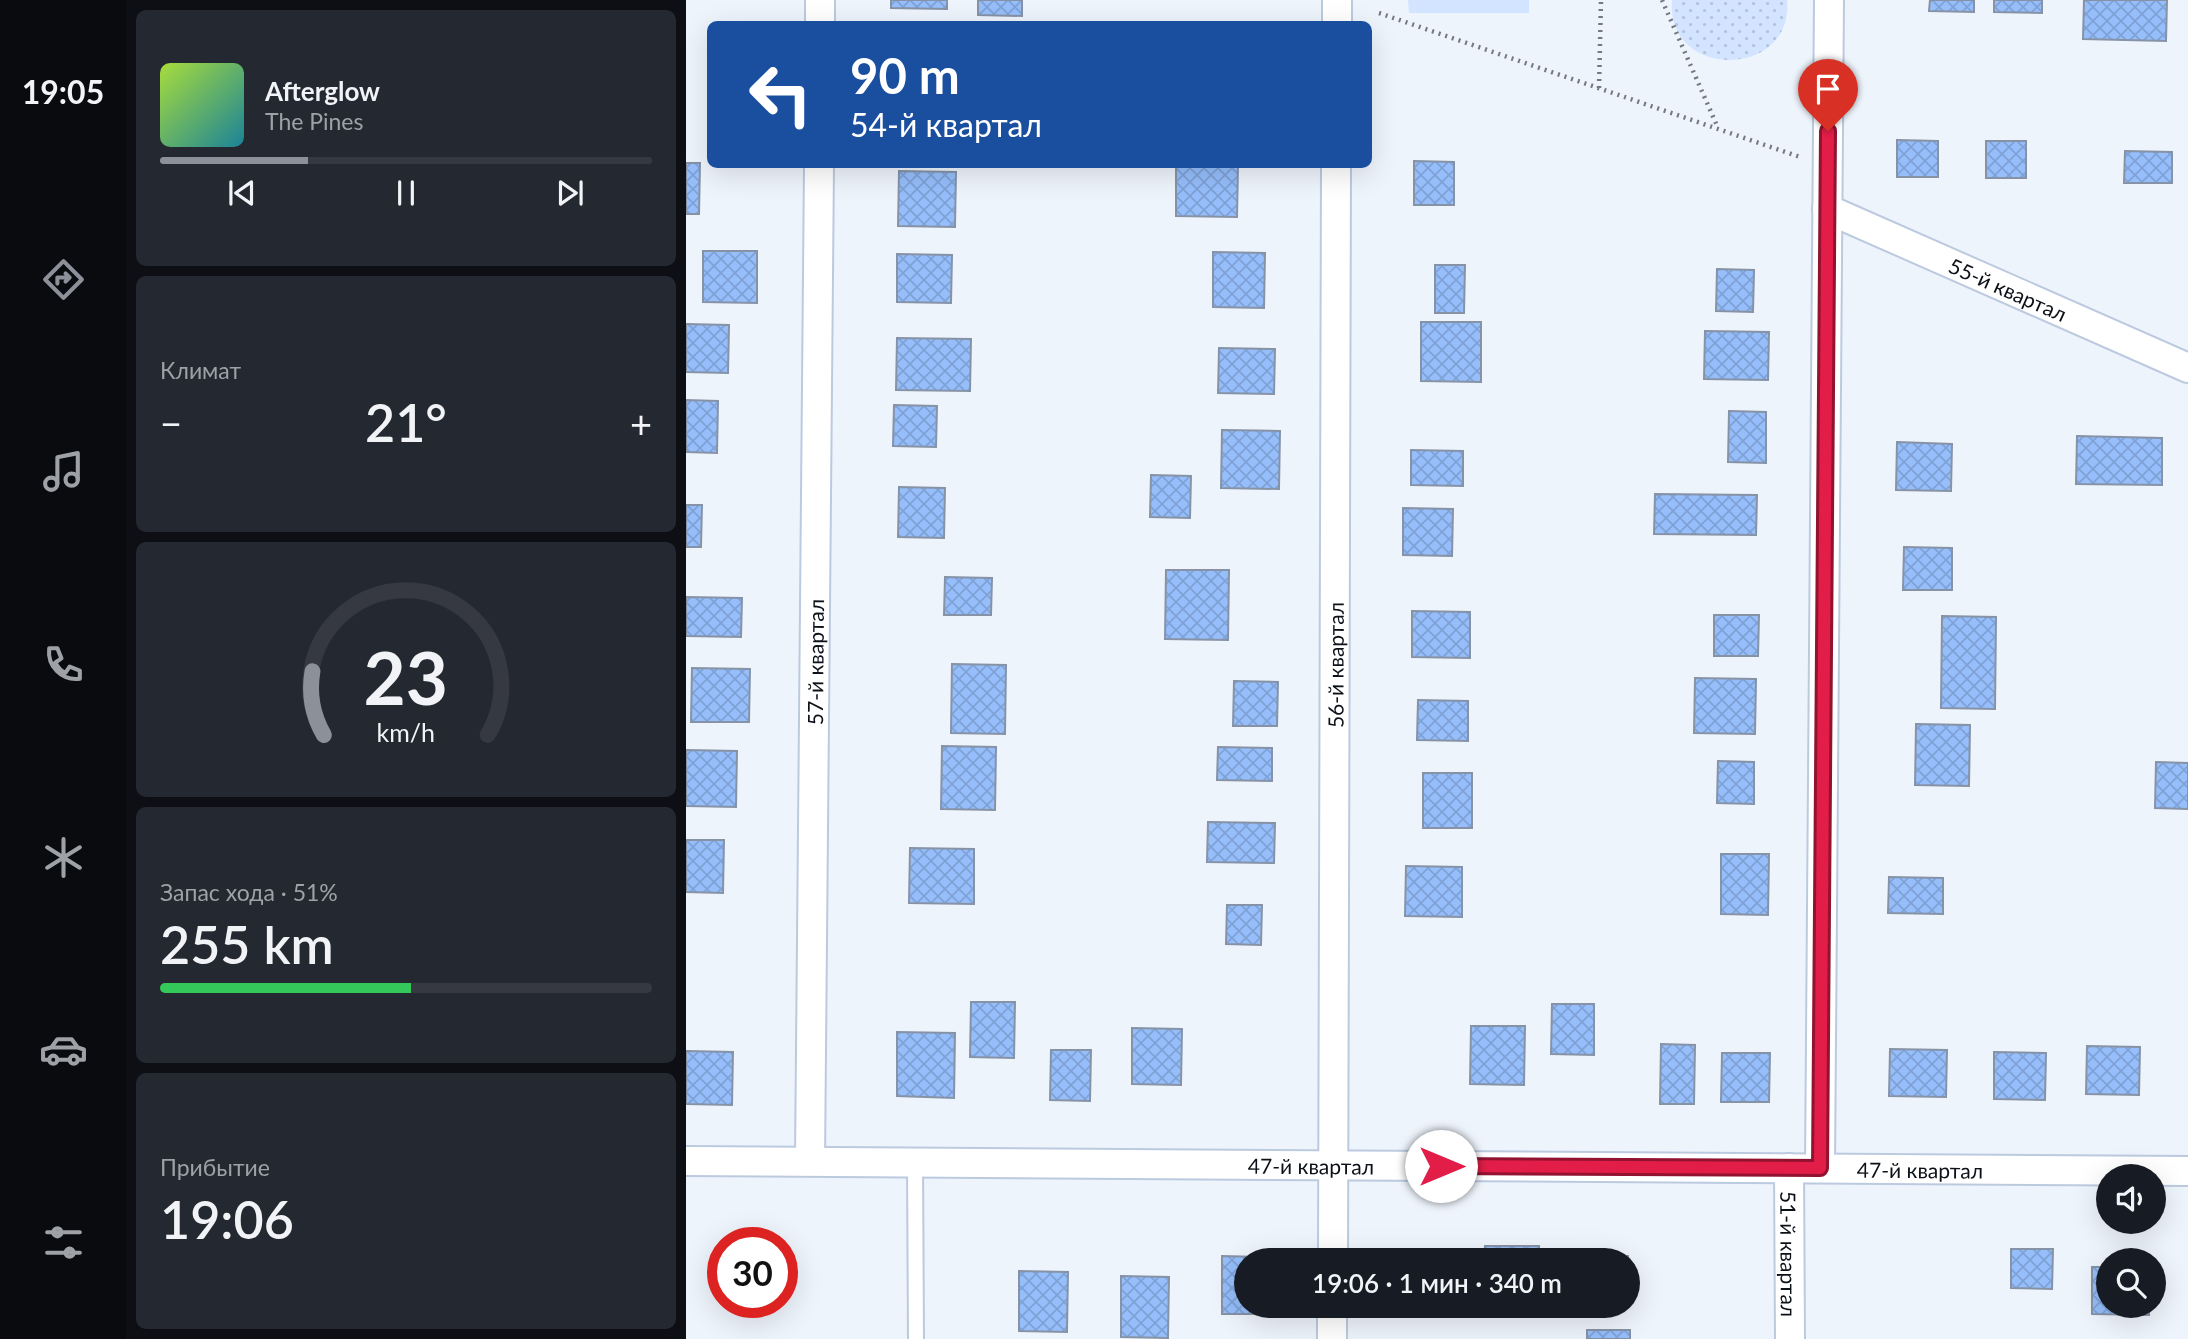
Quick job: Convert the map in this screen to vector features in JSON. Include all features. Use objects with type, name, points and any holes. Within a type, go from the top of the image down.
[{"type":"street","points":[[820,0],[820,21]]},
{"type":"street","points":[[1337,0],[1337,21]]},
{"type":"street","points":[[1820,1168],[1829,0]]},
{"type":"street","name":"57-й квартал","points":[[810,1161],[818,168]]},
{"type":"street","name":"56-й квартал","points":[[1333,1248],[1336,168]]},
{"type":"street","name":"55-й квартал","points":[[1827,209],[2188,368]]},
{"type":"street","name":"47-й квартал","points":[[686,1161],[2188,1171]]},
{"type":"street","name":"51-й квартал","points":[[1789,1168],[1790,1339]]},
{"type":"street","points":[[1332,1318],[1332,1339]]},
{"type":"lane","points":[[915,1162],[916,1339]]},
{"type":"path","points":[[1599,88],[1601,0]]},
{"type":"path","points":[[1662,0],[1718,129]]},
{"type":"path","points":[[1379,13],[1801,157]]},
{"type":"shaded area","points":[[1408,0],[1529,0],[1529,13],[1409,13]]},
{"type":"shaded area","points":[[1672,0],[1787,0],[1784,26],[1771,45],[1752,56],[1730,60],[1707,56],[1688,45],[1675,26]]},
{"type":"building","points":[[891,0],[947,0],[947,9],[891,8]]},
{"type":"building","points":[[978,0],[1022,0],[1022,16],[978,15]]},
{"type":"building","points":[[1930,0],[1974,0],[1974,12],[1929,11]]},
{"type":"building","points":[[1994,0],[2042,0],[2042,13],[1994,12]]},
{"type":"building","points":[[2084,0],[2167,0],[2166,41],[2083,39]]},
{"type":"building","points":[[1897,140],[1938,141],[1938,177],[1897,177]]},
{"type":"building","points":[[1986,141],[2026,141],[2026,178],[1986,178]]},
{"type":"building","points":[[2125,151],[2172,152],[2172,183],[2124,183]]},
{"type":"building","points":[[1414,161],[1454,162],[1454,205],[1414,205]]},
{"type":"building","points":[[686,163],[700,163],[699,214],[686,214]]},
{"type":"building","points":[[1176,168],[1238,168],[1237,217],[1176,216]]},
{"type":"building","points":[[899,171],[956,172],[955,227],[898,226]]},
{"type":"building","points":[[703,251],[757,251],[757,303],[703,302]]},
{"type":"building","points":[[1213,252],[1265,253],[1264,308],[1213,307]]},
{"type":"building","points":[[897,254],[952,255],[951,303],[897,302]]},
{"type":"building","points":[[1435,265],[1465,265],[1464,313],[1435,313]]},
{"type":"building","points":[[1717,269],[1754,270],[1753,312],[1716,311]]},
{"type":"building","points":[[1421,322],[1481,322],[1481,382],[1421,381]]},
{"type":"building","points":[[686,324],[729,325],[728,373],[686,372]]},
{"type":"building","points":[[1705,331],[1769,332],[1768,380],[1704,379]]},
{"type":"building","points":[[897,338],[971,339],[970,391],[896,390]]},
{"type":"building","points":[[1219,348],[1275,349],[1274,394],[1218,393]]},
{"type":"building","points":[[686,400],[718,401],[717,453],[686,452]]},
{"type":"building","points":[[894,405],[937,406],[936,447],[893,446]]},
{"type":"building","points":[[1729,411],[1766,412],[1766,463],[1728,462]]},
{"type":"building","points":[[1222,430],[1280,431],[1279,489],[1221,488]]},
{"type":"building","points":[[2077,436],[2162,438],[2162,485],[2076,484]]},
{"type":"building","points":[[1897,442],[1952,444],[1951,491],[1896,490]]},
{"type":"building","points":[[1411,450],[1463,451],[1463,486],[1411,485]]},
{"type":"building","points":[[1151,475],[1191,476],[1190,518],[1150,517]]},
{"type":"building","points":[[899,487],[945,488],[944,538],[898,537]]},
{"type":"building","points":[[1655,494],[1757,495],[1756,535],[1654,534]]},
{"type":"building","points":[[686,505],[702,505],[701,547],[686,547]]},
{"type":"building","points":[[1403,508],[1453,509],[1452,556],[1403,555]]},
{"type":"building","points":[[1904,547],[1952,548],[1952,590],[1903,590]]},
{"type":"building","points":[[1166,570],[1229,570],[1228,640],[1165,639]]},
{"type":"building","points":[[945,577],[992,578],[991,615],[944,615]]},
{"type":"building","points":[[686,597],[742,598],[741,637],[686,636]]},
{"type":"building","points":[[1412,611],[1470,612],[1470,658],[1412,657]]},
{"type":"building","points":[[1714,615],[1759,615],[1758,656],[1714,656]]},
{"type":"building","points":[[1942,616],[1996,617],[1995,709],[1941,708]]},
{"type":"building","points":[[952,664],[1006,665],[1005,734],[951,733]]},
{"type":"building","points":[[692,668],[750,669],[749,722],[691,722]]},
{"type":"building","points":[[1695,678],[1756,679],[1755,734],[1694,733]]},
{"type":"building","points":[[1234,681],[1278,682],[1277,726],[1233,726]]},
{"type":"building","points":[[1418,700],[1468,701],[1468,741],[1417,740]]},
{"type":"building","points":[[1916,724],[1970,725],[1969,786],[1915,785]]},
{"type":"building","points":[[942,746],[996,747],[995,810],[941,809]]},
{"type":"building","points":[[1218,747],[1272,748],[1272,781],[1217,780]]},
{"type":"building","points":[[686,750],[737,751],[736,807],[686,806]]},
{"type":"building","points":[[1718,761],[1754,762],[1754,804],[1717,803]]},
{"type":"building","points":[[2156,762],[2188,763],[2188,809],[2155,808]]},
{"type":"building","points":[[1423,773],[1472,773],[1472,828],[1423,828]]},
{"type":"building","points":[[1208,822],[1275,823],[1274,863],[1207,862]]},
{"type":"building","points":[[686,840],[724,840],[723,893],[686,892]]},
{"type":"building","points":[[910,848],[974,849],[974,904],[909,903]]},
{"type":"building","points":[[1721,854],[1769,854],[1768,915],[1721,914]]},
{"type":"building","points":[[1406,866],[1462,867],[1462,917],[1405,916]]},
{"type":"building","points":[[1889,877],[1943,878],[1943,914],[1888,913]]},
{"type":"building","points":[[1227,905],[1262,905],[1261,945],[1226,944]]},
{"type":"building","points":[[971,1002],[1015,1002],[1014,1058],[970,1057]]},
{"type":"building","points":[[1552,1004],[1594,1004],[1594,1055],[1551,1054]]},
{"type":"building","points":[[1471,1026],[1525,1026],[1524,1085],[1470,1084]]},
{"type":"building","points":[[1132,1028],[1182,1029],[1181,1085],[1132,1084]]},
{"type":"building","points":[[897,1032],[955,1033],[954,1098],[897,1096]]},
{"type":"building","points":[[1661,1044],[1695,1045],[1694,1104],[1660,1104]]},
{"type":"building","points":[[2087,1046],[2140,1047],[2139,1095],[2086,1094]]},
{"type":"building","points":[[1890,1049],[1947,1050],[1946,1097],[1889,1096]]},
{"type":"building","points":[[1051,1050],[1091,1050],[1090,1101],[1050,1100]]},
{"type":"building","points":[[686,1051],[733,1052],[732,1105],[686,1104]]},
{"type":"building","points":[[1994,1052],[2046,1053],[2045,1100],[1994,1099]]},
{"type":"building","points":[[1722,1053],[1770,1053],[1769,1102],[1721,1102]]},
{"type":"building","points":[[1485,1246],[1539,1246],[1539,1248]]},
{"type":"building","points":[[2011,1249],[2053,1249],[2052,1289],[2011,1288]]},
{"type":"building","points":[[1222,1256],[1234,1256],[1234,1314],[1222,1314]]},
{"type":"building","points":[[2092,1267],[2096,1267],[2096,1314],[2092,1314]]},
{"type":"building","points":[[1019,1271],[1068,1272],[1067,1332],[1019,1331]]},
{"type":"building","points":[[1121,1276],[1169,1277],[1168,1338],[1121,1337]]},
{"type":"building","points":[[1587,1330],[1630,1330],[1630,1339],[1587,1339]]},
{"type":"route","points":[[1441,1166],[1820,1168],[1828,131]]}]
